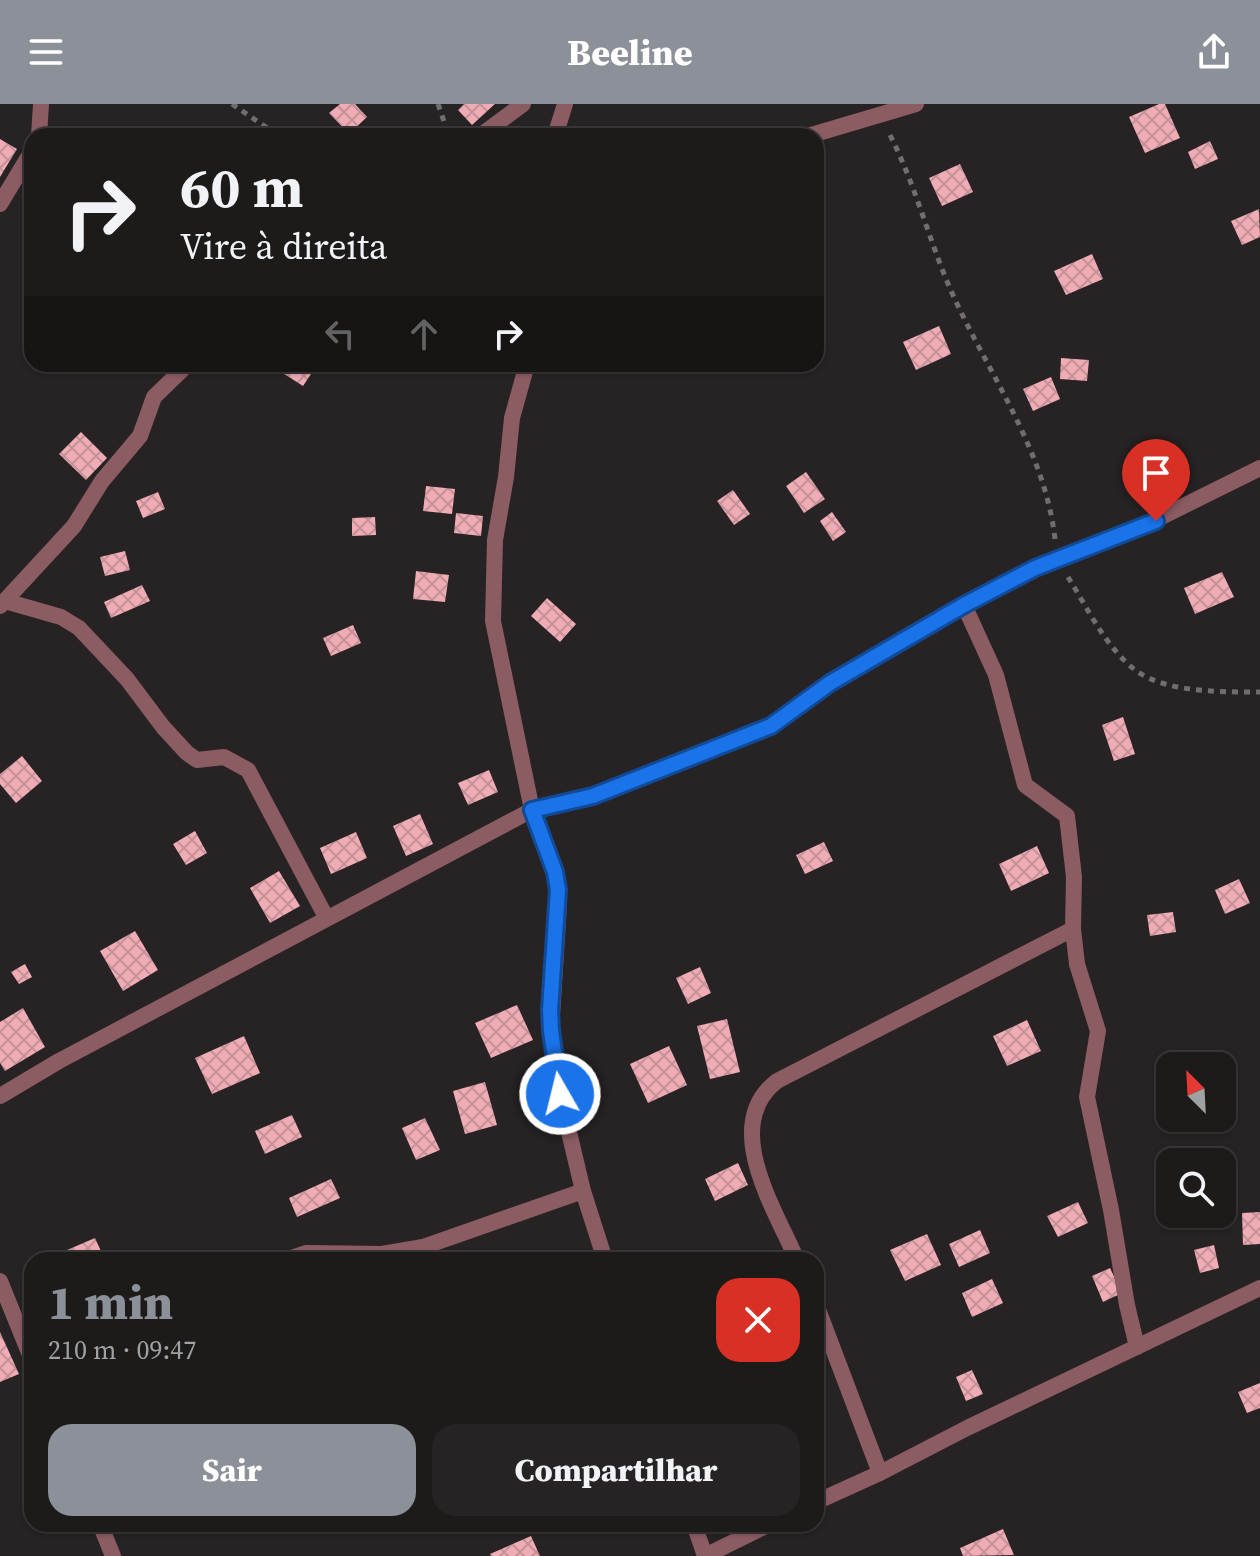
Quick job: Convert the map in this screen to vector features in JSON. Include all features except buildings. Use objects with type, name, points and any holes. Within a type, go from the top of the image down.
[{"type":"street","points":[[40,128],[41,104]]},
{"type":"street","points":[[491,128],[523,104]]},
{"type":"street","points":[[558,128],[565,104]]},
{"type":"street","points":[[824,131],[916,104]]},
{"type":"street","points":[[0,204],[24,164]]},
{"type":"street","points":[[2,604],[74,526],[102,481],[140,436],[154,397],[180,372]]},
{"type":"street","points":[[525,372],[512,418],[495,540],[493,612],[532,810],[555,872],[558,890],[551,1031],[560,1094],[583,1191],[602,1252]]},
{"type":"street","points":[[0,1096],[326,917],[532,810],[593,796],[771,726],[830,683],[964,605],[1057,559],[1131,532],[1260,468]]},
{"type":"street","points":[[2,604],[61,617],[79,628],[127,679],[187,753],[197,760],[224,757],[248,770],[326,917]]},
{"type":"street","points":[[964,605],[996,675],[1025,785],[1067,816],[1074,877],[1073,929],[1077,964],[1098,1031],[1087,1097],[1137,1347]]},
{"type":"street","points":[[794,1252],[756,1164],[751,1140],[753,1113],[764,1091],[777,1081],[1073,929]]},
{"type":"street","points":[[394,1252],[423,1247],[583,1191]]},
{"type":"street","points":[[0,1281],[24,1340]]},
{"type":"street","points":[[824,1498],[1260,1288]]},
{"type":"street","points":[[824,1325],[880,1473]]},
{"type":"street","points":[[103,1532],[113,1556]]},
{"type":"street","points":[[697,1532],[705,1556],[754,1532]]},
{"type":"path","points":[[232,104],[267,128]]},
{"type":"path","points":[[438,104],[446,128]]},
{"type":"path","points":[[879,113],[909,172],[940,266],[1036,463],[1052,513],[1057,559],[1113,646],[1139,672],[1161,682],[1200,691],[1260,692]]},
{"type":"route","points":[[560,1094],[550,1010],[558,890],[555,872],[532,810],[593,796],[771,726],[830,683],[964,605],[1035,568],[1156,521]]}]
